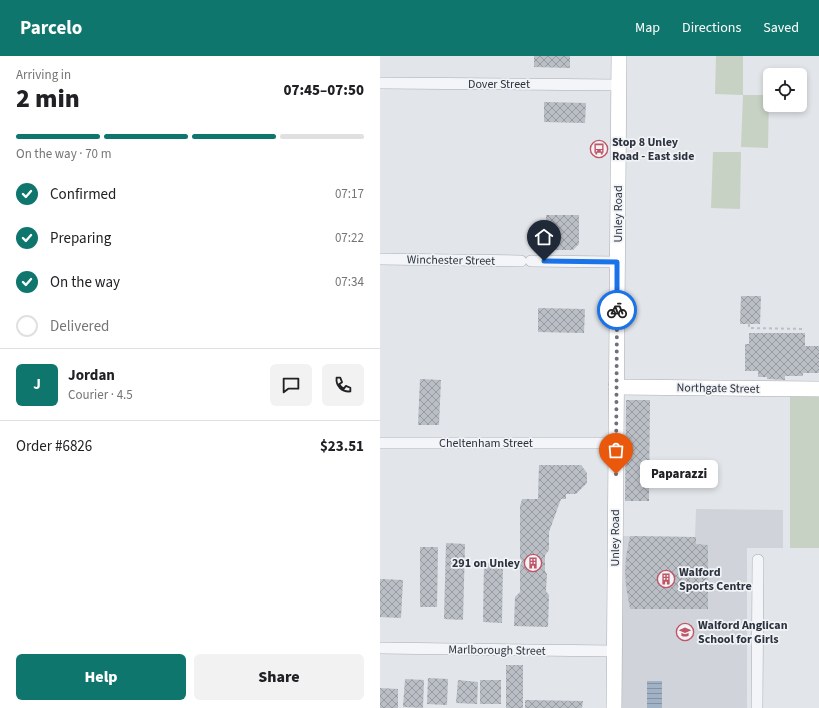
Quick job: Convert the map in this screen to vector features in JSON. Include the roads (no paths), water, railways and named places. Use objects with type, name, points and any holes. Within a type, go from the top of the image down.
[{"type":"main road","name":"Unley Road","points":[[614,708],[619,56]]},
{"type":"main road","name":"Northgate Street","points":[[616,387],[819,389]]},
{"type":"street","name":"Dover Street","points":[[380,83],[618,84]]},
{"type":"street","name":"Winchester Street","points":[[380,259],[617,262]]},
{"type":"street","name":"Cheltenham Street","points":[[380,443],[616,443]]},
{"type":"street","points":[[757,708],[758,560]]},
{"type":"street","name":"Marlborough Street","points":[[380,648],[615,651]]},
{"type":"water","points":[[647,681],[662,681],[662,708],[647,708]]},
{"type":"place","name":"Stop 8 Unley Road - East side","points":[[599,149]]},
{"type":"place","name":"Paparazzi","points":[[616,474]]},
{"type":"place","name":"291 on Unley","points":[[533,563]]},
{"type":"place","name":"Walford Sports Centre","points":[[666,579]]},
{"type":"place","name":"Walford Anglican School for Girls","points":[[685,632]]}]
